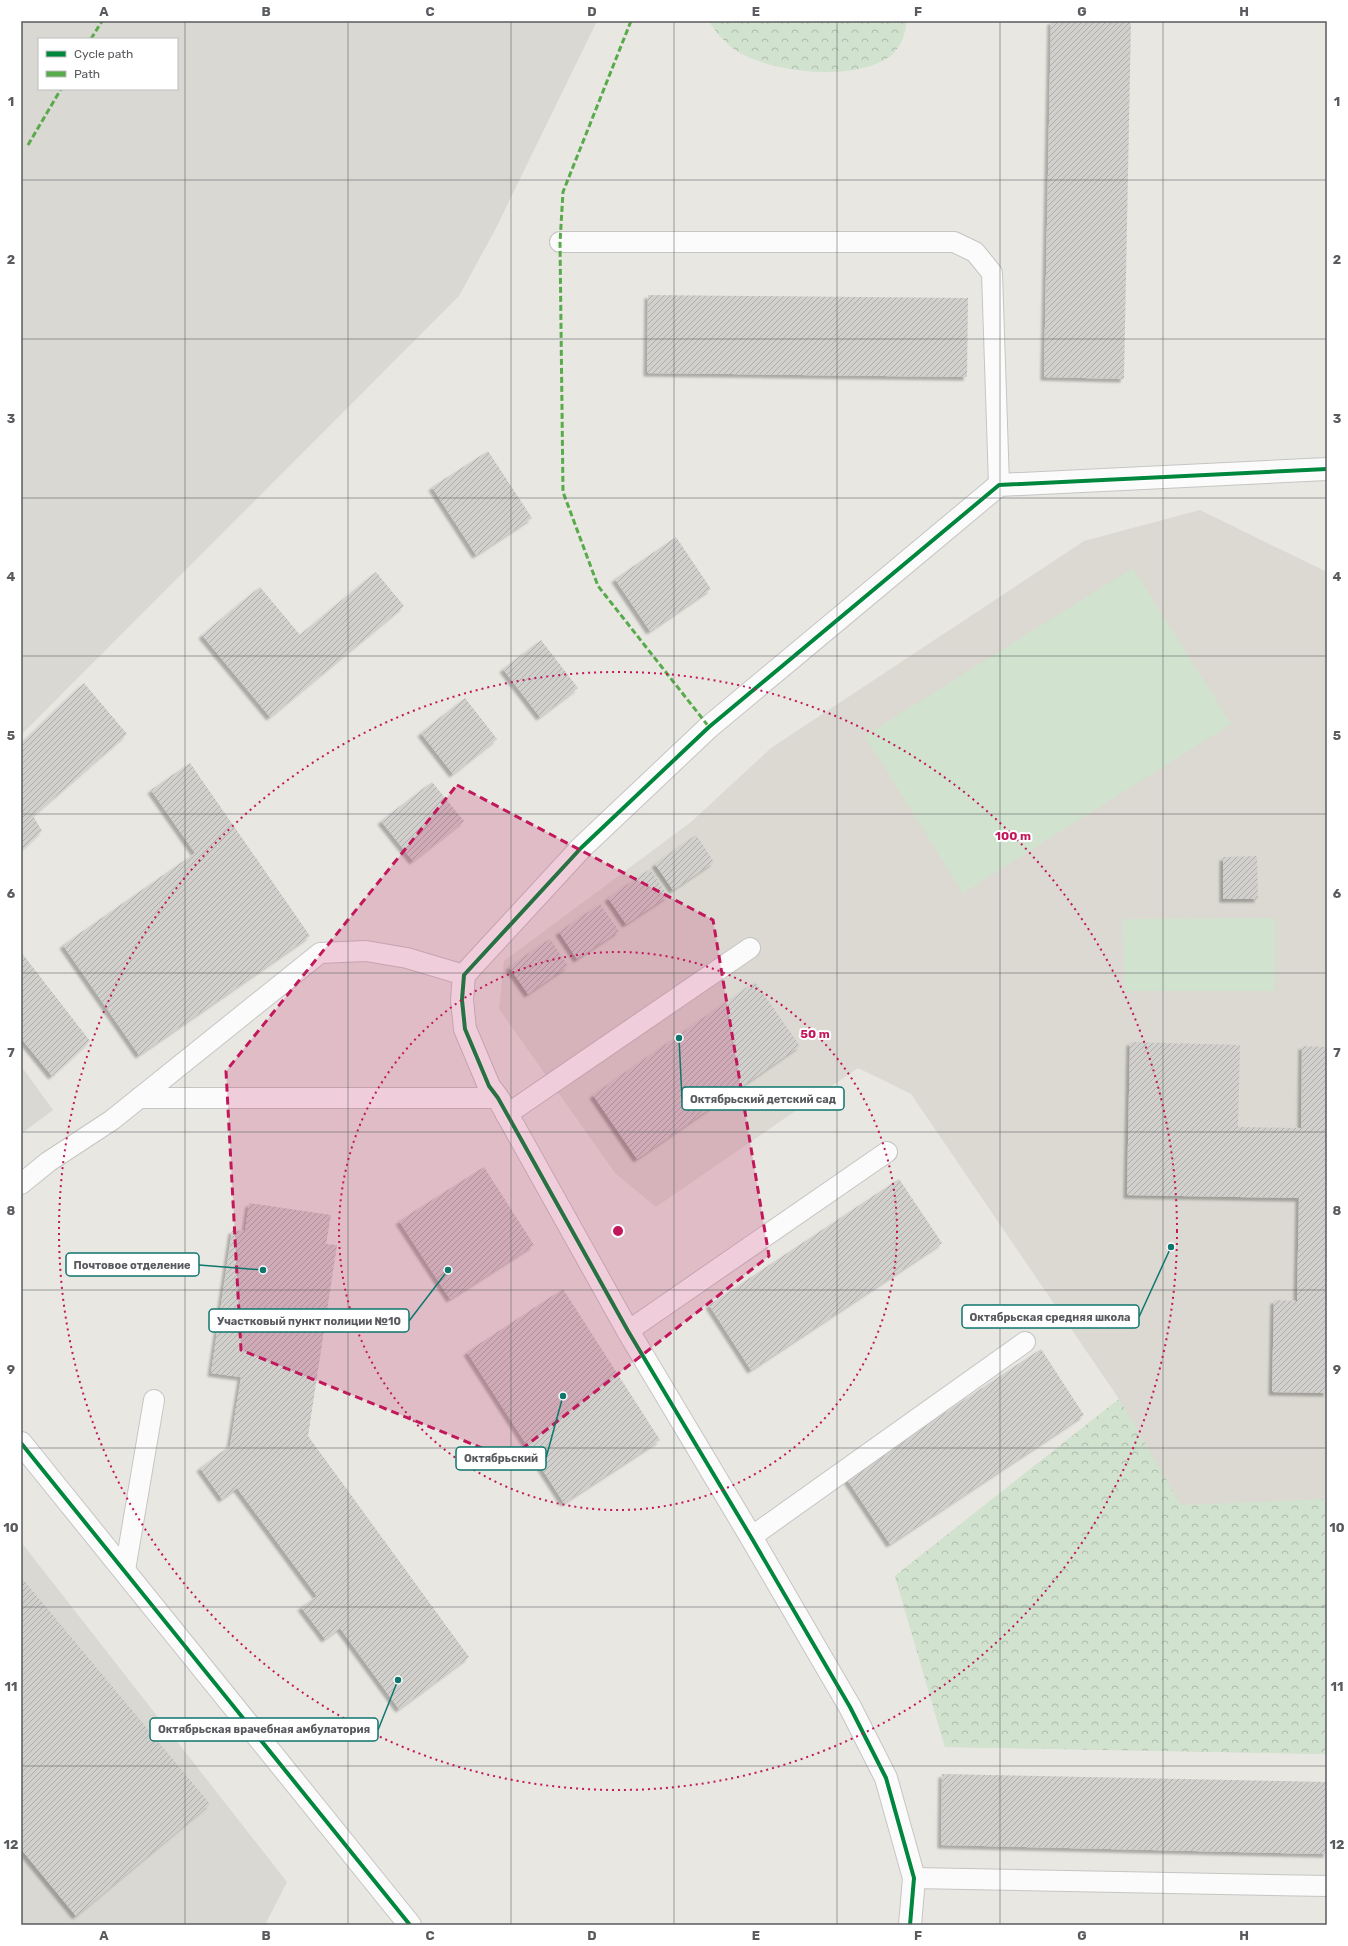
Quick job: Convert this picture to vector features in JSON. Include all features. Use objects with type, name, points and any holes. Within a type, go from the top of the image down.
[{"type":"street","points":[[910,1925],[914,1878],[886,1778],[850,1707],[628,1331],[502,1106],[489,1086],[465,1029],[462,1000],[464,975],[581,848],[709,728],[999,485],[1327,469]]},
{"type":"street","points":[[21,1443],[410,1925]]},
{"type":"lane","points":[[560,242],[954,242],[975,252],[992,273],[999,485]]},
{"type":"lane","points":[[139,1098],[502,1106],[750,948]]},
{"type":"lane","points":[[21,1184],[48,1162],[112,1120],[320,953],[366,951],[407,958],[464,975]]},
{"type":"lane","points":[[628,1331],[887,1152]]},
{"type":"lane","points":[[751,1537],[1025,1342]]},
{"type":"lane","points":[[125,1570],[154,1400]]},
{"type":"lane","points":[[914,1878],[1327,1886]]},
{"type":"highlighted area","points":[[457,785],[713,920],[769,1256],[509,1459],[241,1350],[226,1071]]},
{"type":"shaded area","points":[[21,21],[597,21],[495,230],[459,296],[21,735]]},
{"type":"shaded area","points":[[1200,510],[1327,572],[1327,1754],[945,1747],[895,1576],[1119,1399],[911,1094],[858,1068],[656,1207],[615,1173],[499,1009],[504,961],[691,822],[771,748],[1084,541]]},
{"type":"shaded area","points":[[21,1066],[53,1110],[21,1134]]},
{"type":"shaded area","points":[[21,1542],[287,1882],[265,1925],[21,1925]]},
{"type":"green space","points":[[709,21],[907,21],[903,39],[899,47],[893,54],[878,63],[859,69],[838,72],[816,72],[794,70],[773,65],[738,52],[722,38]]},
{"type":"green space","points":[[1133,568],[1231,724],[963,893],[865,736]]},
{"type":"green space","points":[[1275,918],[1275,991],[1124,991],[1123,919]]},
{"type":"green space","points":[[1119,1399],[1181,1505],[1327,1499],[1327,1754],[945,1747],[895,1576]]},
{"type":"building","points":[[1051,21],[1131,21],[1124,379],[1044,377]]},
{"type":"building","points":[[648,295],[968,298],[967,377],[647,373]]},
{"type":"building","points":[[488,451],[532,518],[476,555],[432,487]]},
{"type":"building","points":[[676,537],[711,589],[650,631],[615,579]]},
{"type":"building","points":[[376,572],[404,606],[270,717],[202,635],[260,587],[300,635]]},
{"type":"building","points":[[541,640],[578,688],[540,717],[503,669]]},
{"type":"building","points":[[84,683],[127,734],[33,816],[42,831],[21,851],[21,744]]},
{"type":"building","points":[[465,698],[497,739],[453,774],[421,733]]},
{"type":"building","points":[[190,763],[310,936],[139,1055],[63,945],[195,853],[151,790]]},
{"type":"building","points":[[432,782],[464,821],[413,861],[381,821]]},
{"type":"building","points":[[696,835],[714,862],[673,890],[655,864]]},
{"type":"building","points":[[1257,856],[1258,899],[1223,899],[1223,857]]},
{"type":"building","points":[[650,869],[668,896],[626,924],[608,898]]},
{"type":"building","points":[[600,904],[619,931],[577,959],[559,932]]},
{"type":"building","points":[[550,939],[568,966],[528,994],[509,967]]},
{"type":"building","points":[[21,952],[90,1041],[52,1076],[21,1038]]},
{"type":"building","points":[[755,982],[800,1046],[637,1159],[593,1095]]},
{"type":"building","points":[[1130,1042],[1240,1045],[1238,1127],[1301,1128],[1302,1046],[1327,1047],[1327,1393],[1272,1392],[1274,1300],[1297,1301],[1299,1198],[1127,1195]]},
{"type":"building","points":[[484,1167],[534,1245],[450,1299],[399,1221]]},
{"type":"building","points":[[899,1179],[942,1243],[751,1370],[709,1305]]},
{"type":"building","points":[[249,1203],[331,1215],[326,1244],[337,1245],[308,1436],[469,1657],[399,1709],[340,1628],[325,1639],[301,1607],[317,1596],[237,1488],[222,1499],[200,1468],[230,1446],[241,1377],[211,1373],[232,1230],[245,1231]]},
{"type":"building","points":[[563,1289],[660,1440],[564,1503],[467,1352]]},
{"type":"building","points":[[1041,1349],[1084,1415],[890,1544],[846,1478]]},
{"type":"building","points":[[21,1577],[210,1804],[76,1916],[21,1849]]},
{"type":"building","points":[[942,1774],[1327,1782],[1327,1854],[941,1845]]},
{"type":"marked path","points":[[92,38],[102,21]]},
{"type":"marked path","points":[[631,21],[563,192],[560,242],[563,492],[598,586],[709,727]]},
{"type":"marked path","points":[[28,145],[60,90]]},
{"type":"cycle path","points":[[910,1925],[914,1878],[886,1778],[850,1707],[628,1331],[498,1098],[489,1086],[465,1029],[462,1000],[464,975],[581,848],[709,727],[999,485],[1327,469]]},
{"type":"cycle path","points":[[21,1443],[410,1925]]},
{"type":"place","name":"Октябрьский детский сад","points":[[679,1038]]},
{"type":"place","name":"Октябрьская средняя школа","points":[[1171,1247]]},
{"type":"place","name":"Почтовое отделение","points":[[263,1270]]},
{"type":"place","name":"Участковый пункт полиции №10","points":[[448,1270]]},
{"type":"place","name":"Октябрьский","points":[[563,1396]]},
{"type":"place","name":"Октябрьская врачебная амбулатория","points":[[398,1680]]}]
